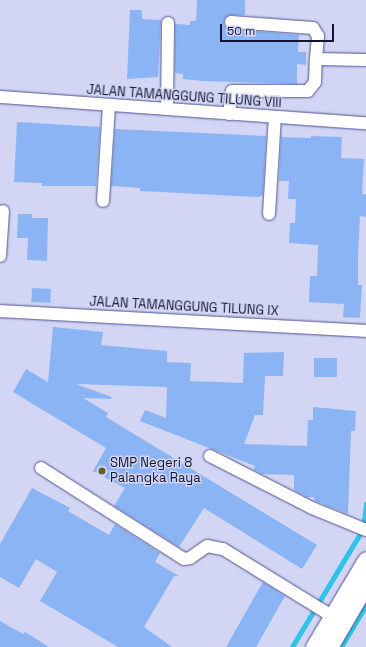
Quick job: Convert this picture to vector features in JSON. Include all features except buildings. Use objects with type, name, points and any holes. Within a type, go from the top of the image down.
[{"type":"street","points":[[229,114],[231,93],[234,91],[310,90],[315,82],[318,36],[313,28],[231,22]]},
{"type":"street","points":[[167,109],[168,23]]},
{"type":"street","points":[[316,59],[366,60]]},
{"type":"street","name":"JALAN TAMANGGUNG TILUNG VIII","points":[[0,97],[366,123]]},
{"type":"street","points":[[103,201],[109,105]]},
{"type":"street","points":[[269,214],[275,117]]},
{"type":"street","points":[[0,256],[3,211]]},
{"type":"street","name":"JALAN TAMANGGUNG TILUNG IX","points":[[0,311],[366,331]]},
{"type":"street","points":[[210,456],[312,508],[366,530]]},
{"type":"street","points":[[41,468],[184,559],[190,558],[207,546],[223,549],[332,616]]},
{"type":"street","points":[[314,647],[366,560]]},
{"type":"street","points":[[329,647],[365,588]]},
{"type":"waterway","points":[[292,647],[363,529],[366,504]]},
{"type":"waterway","points":[[341,647],[366,605]]},
{"type":"place","name":"SMP Negeri 8 Palangka Raya","points":[[102,471]]}]
